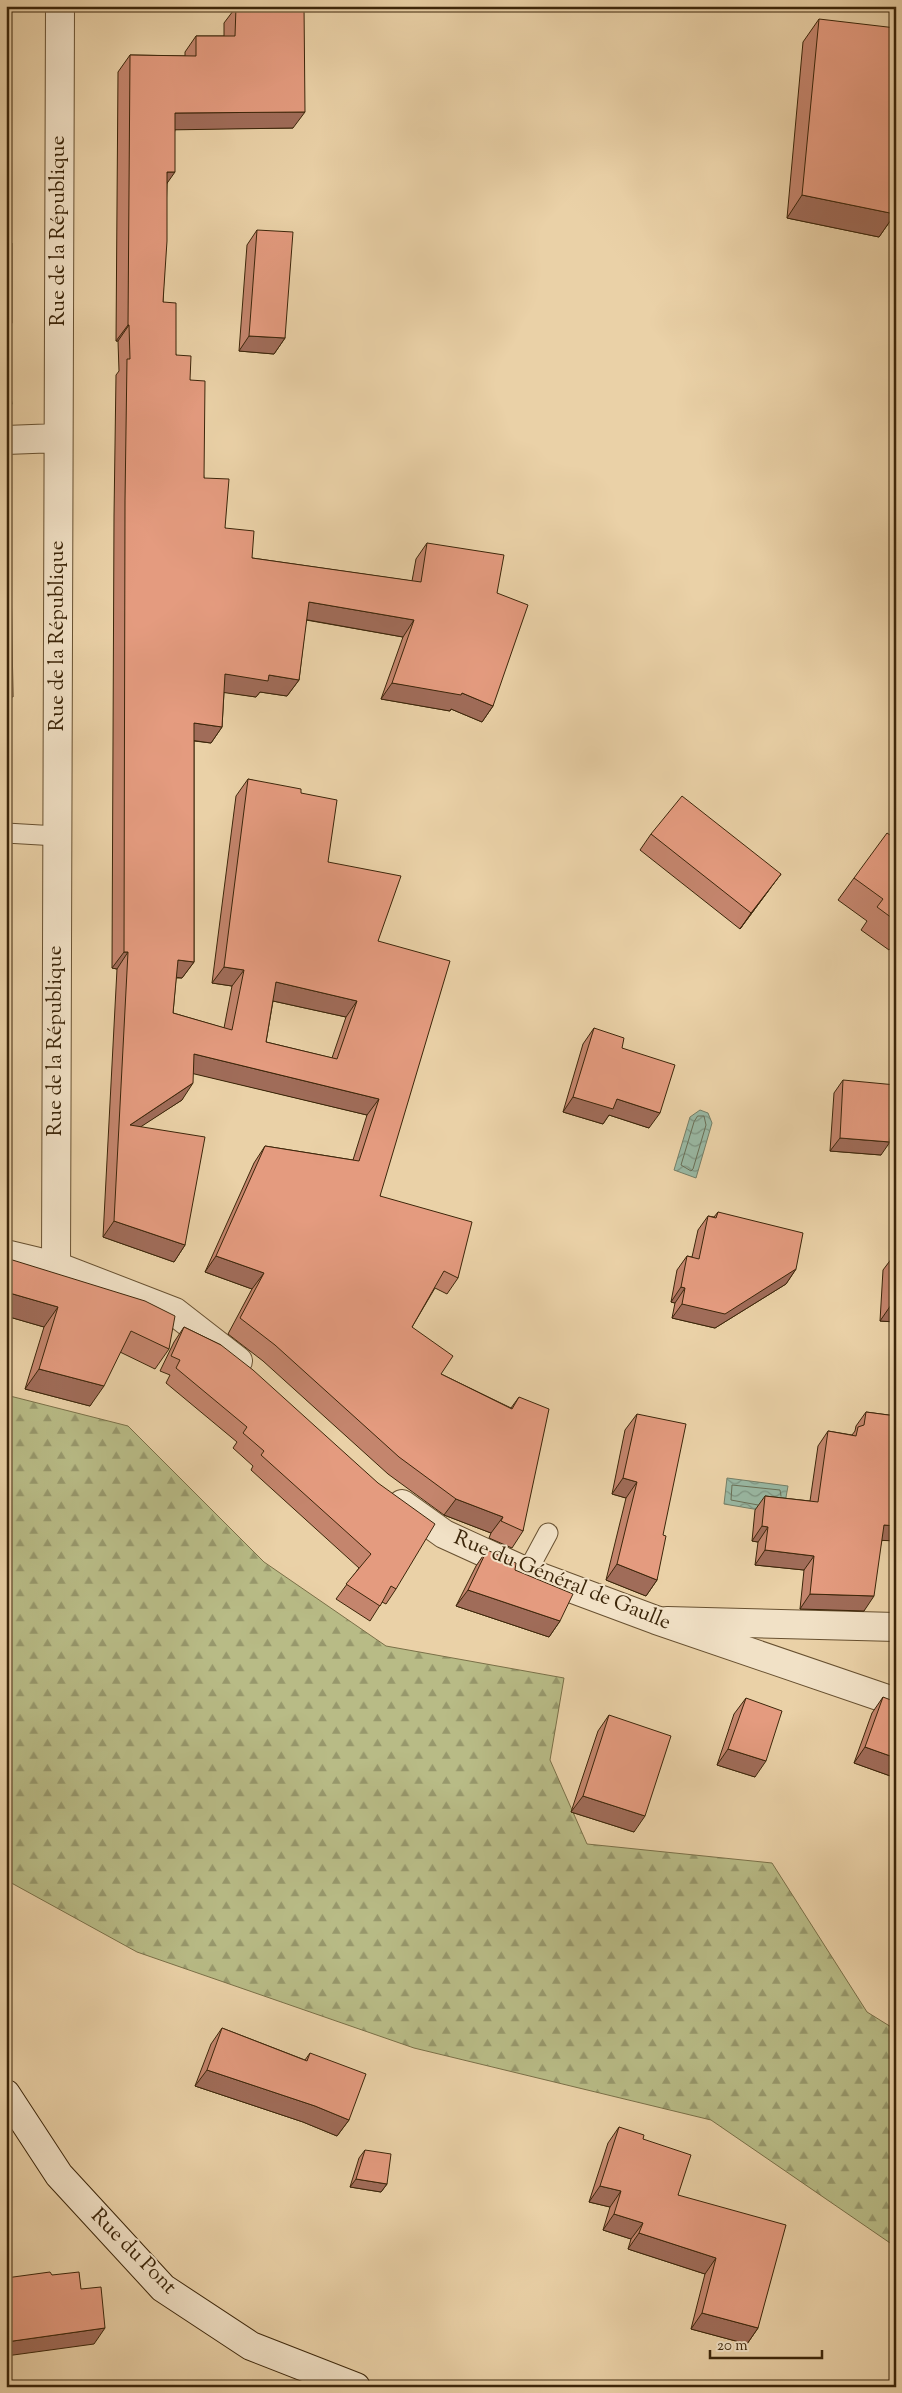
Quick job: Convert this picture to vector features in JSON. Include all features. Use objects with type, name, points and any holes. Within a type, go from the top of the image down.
[{"type":"street","name":"Rue de la République","points":[[56,1266],[60,6]]},
{"type":"street","points":[[6,440],[58,438]]},
{"type":"street","points":[[6,1254],[56,1266],[175,1312],[260,1379]]},
{"type":"street","name":"Rue du Général de Gaulle","points":[[385,1491],[444,1534],[527,1572],[656,1620],[896,1702]]},
{"type":"street","points":[[656,1620],[896,1628]]},
{"type":"street","name":"Rue du Pont","points":[[6,2094],[59,2175],[163,2288],[251,2346],[356,2387]]},
{"type":"lane","points":[[6,833],[57,836]]},
{"type":"lane","points":[[527,1572],[548,1533]]},
{"type":"green space","points":[[6,1395],[128,1426],[264,1562],[386,1646],[564,1678],[550,1760],[587,1844],[772,1863],[867,2012],[896,2030],[896,2243],[893,2245],[711,2120],[414,2048],[137,1952],[6,1880]]},
{"type":"water","points":[[700,1110],[708,1113],[712,1123],[696,1178],[674,1170],[690,1117]]},
{"type":"water","points":[[727,1478],[788,1486],[783,1514],[724,1504]]},
{"type":"building","points":[[304,6],[305,112],[175,113],[175,172],[167,172],[167,241],[163,302],[176,303],[176,355],[191,356],[190,380],[205,381],[204,478],[229,479],[225,528],[254,531],[252,558],[421,582],[427,543],[504,555],[497,593],[528,605],[493,706],[462,693],[461,695],[392,683],[414,620],[309,602],[299,680],[269,675],[268,681],[225,674],[222,727],[194,723],[194,962],[178,960],[173,1013],[232,1030],[244,970],[224,967],[248,779],[301,789],[301,793],[337,800],[328,862],[401,876],[378,941],[450,961],[380,1196],[472,1222],[458,1278],[444,1271],[412,1327],[453,1356],[441,1374],[512,1409],[519,1397],[549,1409],[523,1531],[501,1521],[503,1517],[456,1499],[399,1457],[275,1345],[240,1318],[264,1273],[216,1256],[265,1146],[359,1161],[379,1099],[194,1054],[193,1083],[130,1125],[205,1137],[185,1245],[114,1221],[128,952],[124,952],[125,500],[127,359],[130,359],[128,325],[130,55],[196,56],[196,36],[235,36],[236,7]],"holes":[[[276,982],[357,1001],[337,1059],[266,1042]]]},
{"type":"building","points":[[819,19],[896,28],[895,214],[802,195]]},
{"type":"building","points":[[6,83],[8,83],[8,123],[6,123]]},
{"type":"building","points":[[257,230],[293,232],[285,338],[249,336]]},
{"type":"building","points":[[6,243],[12,243],[12,323],[6,323]]},
{"type":"building","points":[[6,372],[8,372],[12,404],[6,404]]},
{"type":"building","points":[[6,513],[10,513],[13,697],[11,697],[11,808],[6,816]]},
{"type":"building","points":[[682,796],[781,874],[751,913],[651,834]]},
{"type":"building","points":[[6,819],[11,827],[11,1067],[6,1067]]},
{"type":"building","points":[[887,833],[896,839],[896,921],[877,907],[883,899],[854,878]]},
{"type":"building","points":[[594,1028],[624,1038],[622,1048],[675,1065],[660,1113],[617,1099],[613,1109],[573,1097]]},
{"type":"building","points":[[843,1080],[896,1085],[896,1121],[892,1120],[890,1142],[840,1138]]},
{"type":"building","points":[[718,1212],[803,1233],[796,1269],[725,1314],[682,1304],[685,1288],[681,1287],[687,1256],[699,1259],[708,1216],[716,1218]]},
{"type":"building","points":[[895,1254],[896,1305],[891,1305]]},
{"type":"building","points":[[6,1258],[145,1301],[175,1316],[169,1349],[131,1331],[104,1386],[39,1369],[58,1307],[6,1292]]},
{"type":"building","points":[[184,1327],[221,1345],[253,1370],[378,1483],[435,1524],[396,1589],[391,1586],[380,1606],[346,1584],[371,1554],[261,1455],[264,1451],[243,1433],[247,1427],[176,1368],[180,1360],[171,1356]]},
{"type":"building","points":[[866,1412],[896,1416],[896,1526],[884,1525],[874,1596],[810,1594],[814,1556],[765,1550],[768,1527],[762,1526],[765,1496],[818,1502],[828,1431],[856,1436],[858,1427],[864,1425]]},
{"type":"building","points":[[637,1414],[686,1424],[663,1535],[666,1536],[657,1580],[617,1564],[637,1482],[623,1478]]},
{"type":"building","points":[[487,1550],[516,1563],[515,1570],[573,1594],[560,1621],[468,1590]]},
{"type":"building","points":[[883,1697],[896,1702],[896,1758],[865,1747]]},
{"type":"building","points":[[746,1698],[782,1711],[766,1761],[728,1749]]},
{"type":"building","points":[[609,1715],[671,1736],[645,1816],[583,1796]]},
{"type":"building","points":[[222,2028],[307,2061],[310,2053],[366,2074],[349,2120],[315,2106],[207,2070]]},
{"type":"building","points":[[619,2127],[644,2135],[643,2139],[691,2155],[678,2195],[786,2225],[758,2328],[702,2313],[716,2258],[639,2233],[643,2223],[614,2214],[621,2191],[600,2186]]},
{"type":"building","points":[[365,2150],[391,2154],[387,2184],[356,2179]]},
{"type":"building","points":[[50,2272],[52,2275],[79,2272],[81,2289],[101,2287],[105,2328],[6,2342],[6,2278]]}]
